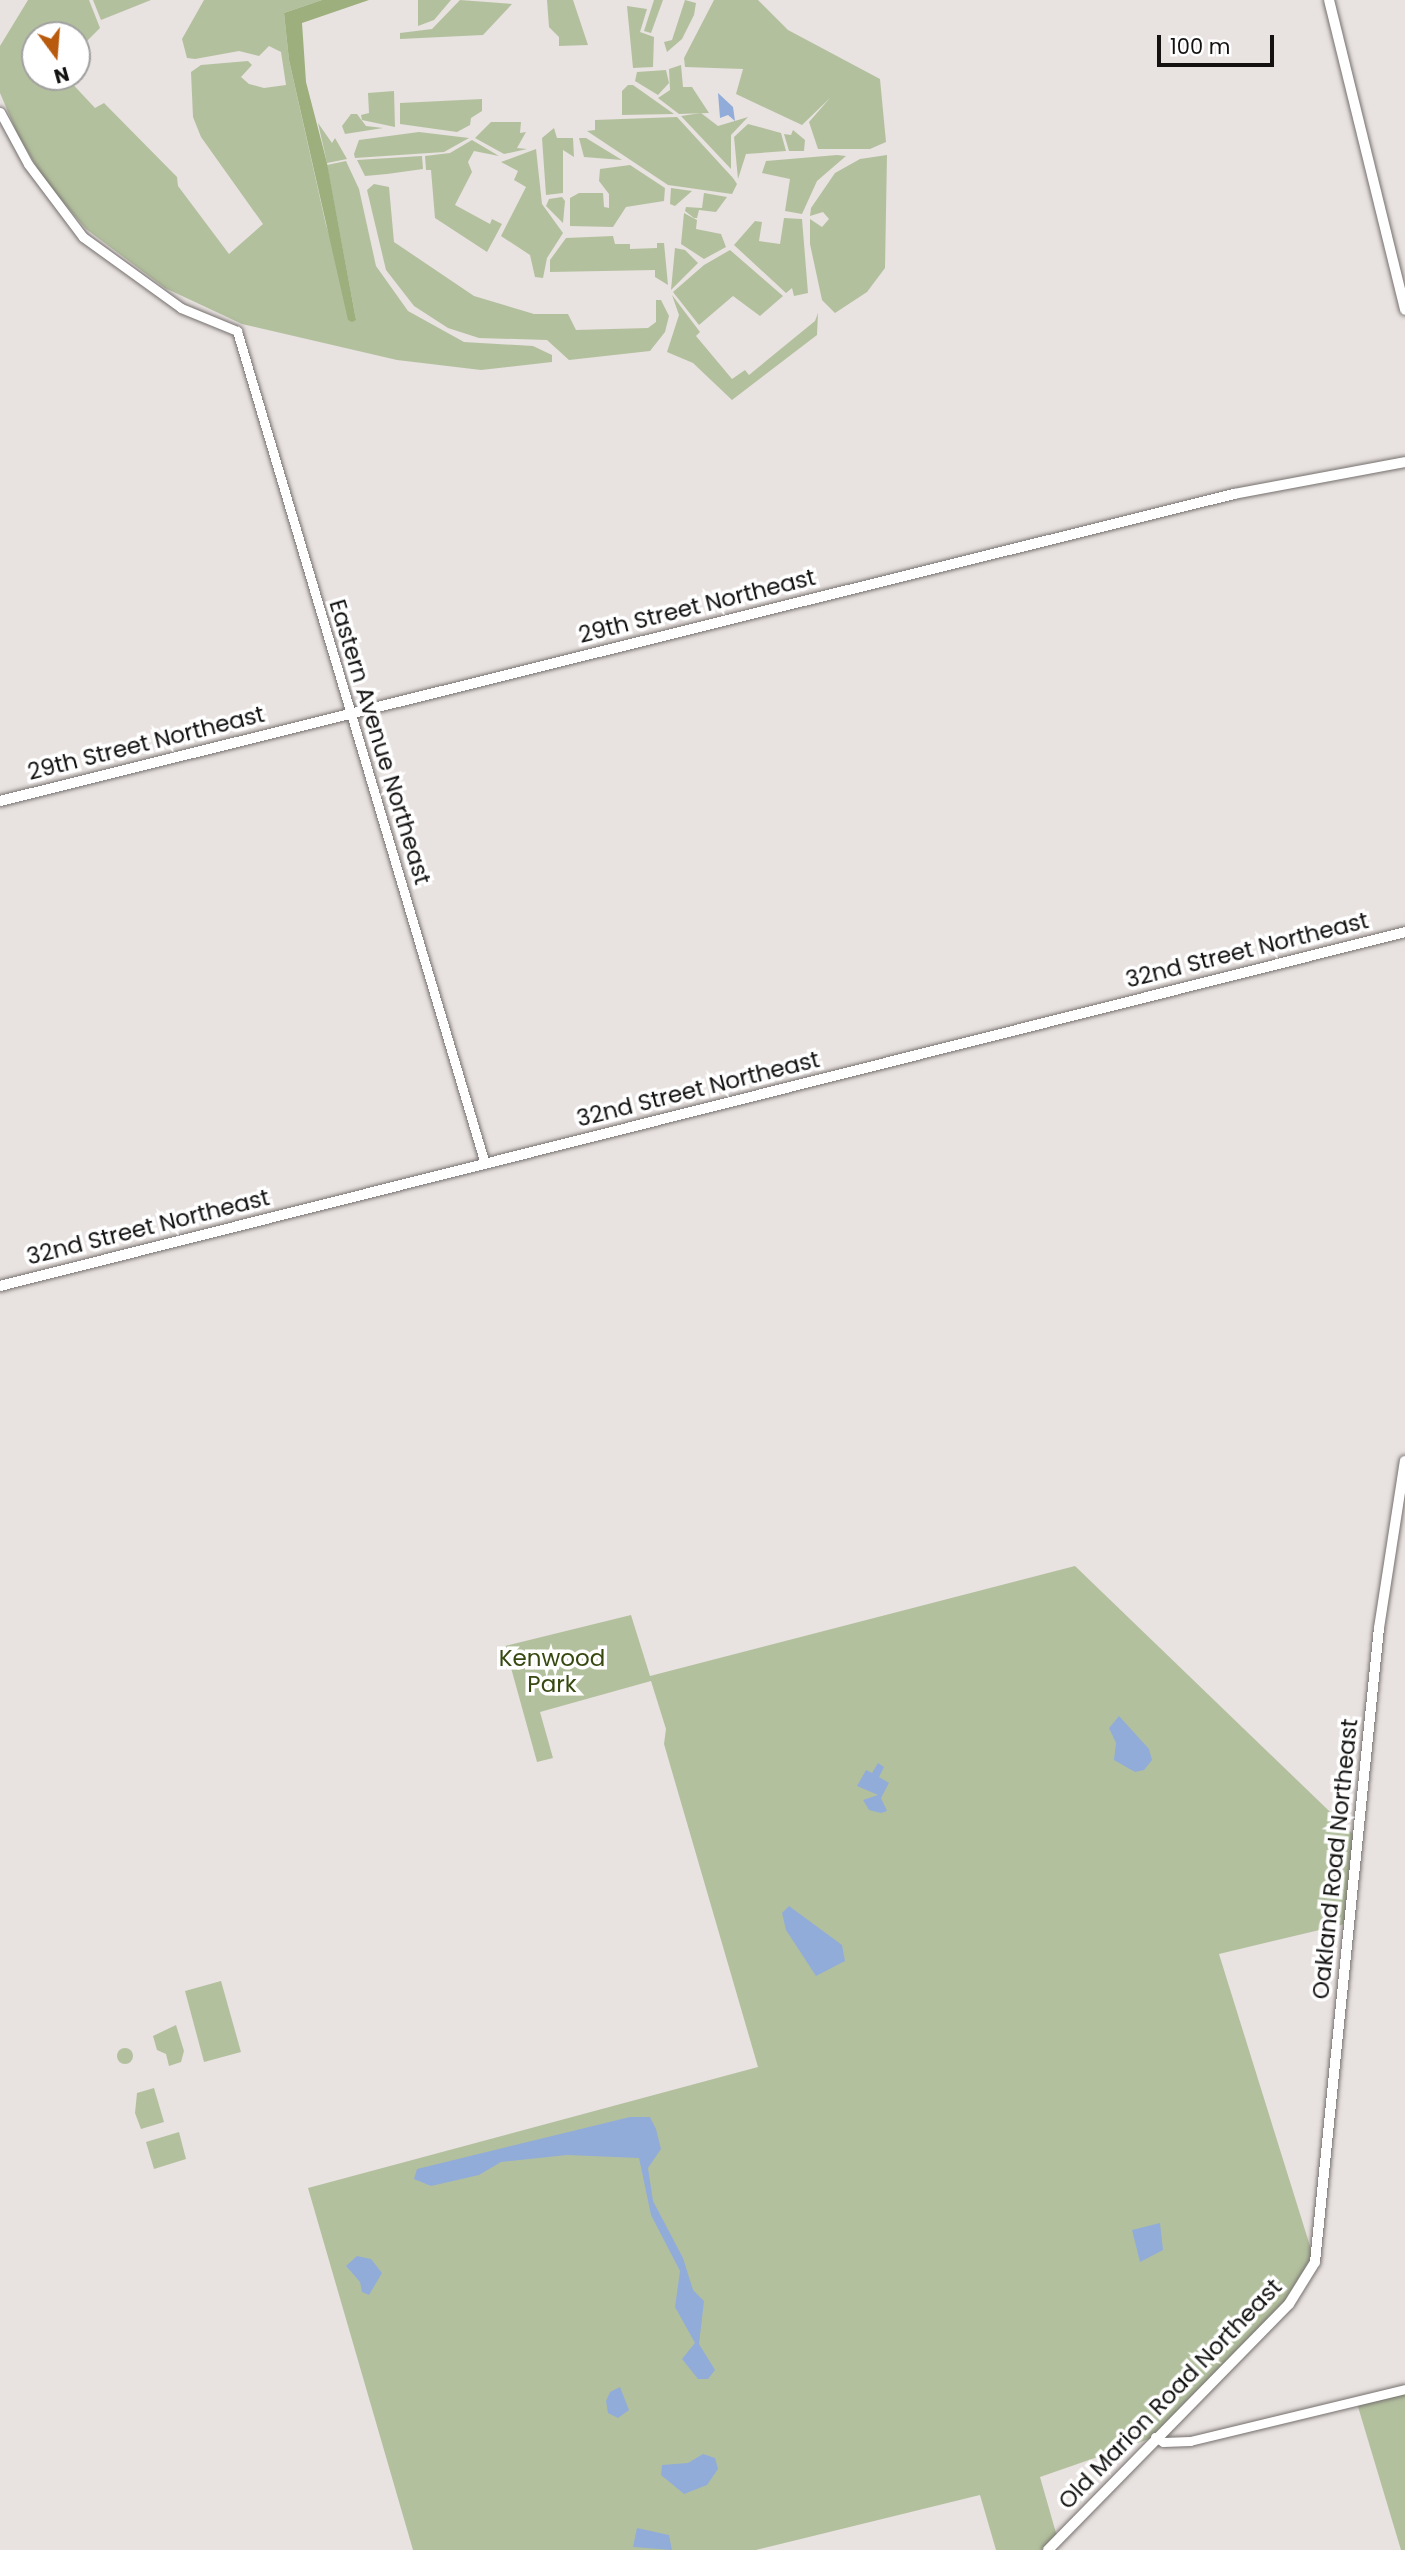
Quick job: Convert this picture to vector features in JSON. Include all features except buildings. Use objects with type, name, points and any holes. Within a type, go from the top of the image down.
[{"type":"main road","points":[[1329,0],[1405,310]]},
{"type":"main road","name":"29th Street Northeast","points":[[0,801],[1254,489],[1348,476],[1405,462]]},
{"type":"main road","name":"32nd Street Northeast","points":[[0,1286],[1405,932]]},
{"type":"main road","name":"Oakland Road Northeast","points":[[1315,2262],[1379,1628],[1405,1461]]},
{"type":"main road","name":"Old Marion Road Northeast","points":[[1048,2550],[1155,2437],[1289,2304],[1315,2262]]},
{"type":"street","name":"Eastern Avenue Northeast","points":[[0,112],[27,164],[83,237],[181,308],[237,331],[485,1164]]},
{"type":"street","points":[[1155,2437],[1163,2442],[1190,2441],[1405,2389]]},
{"type":"green space","points":[[28,0],[89,0],[100,28],[91,37],[91,21],[21,21],[21,91],[79,91],[95,108],[104,103],[177,177],[178,186],[229,254],[263,224],[201,137],[193,117],[191,72],[201,65],[248,61],[252,65],[241,77],[249,84],[264,88],[286,85],[281,52],[269,46],[259,56],[239,51],[187,58],[182,39],[204,0],[322,0],[284,13],[289,60],[326,225],[356,320],[327,165],[346,161],[359,189],[376,266],[408,311],[464,342],[533,346],[552,355],[552,362],[481,370],[397,360],[242,324],[165,288],[86,229],[44,179],[18,135],[0,93],[0,46]]},
{"type":"green space","points":[[93,0],[151,0],[101,20]]},
{"type":"green space","points":[[322,0],[369,0],[302,23],[306,82],[327,163],[356,320],[352,322],[348,320],[289,60],[284,13]]},
{"type":"green space","points":[[418,0],[451,0],[434,20],[418,26]]},
{"type":"green space","points":[[460,0],[512,4],[483,35],[400,39],[400,33],[432,29]]},
{"type":"green space","points":[[547,0],[573,0],[588,45],[559,46],[559,37],[549,27]]},
{"type":"green space","points":[[654,0],[663,0],[651,33],[644,31]]},
{"type":"green space","points":[[685,0],[696,3],[694,15],[682,39],[667,52],[664,42],[672,40]]},
{"type":"green space","points":[[714,0],[758,0],[788,30],[880,79],[886,142],[870,149],[818,149],[809,122],[830,98],[802,125],[736,94],[743,69],[685,67],[684,58]]},
{"type":"green space","points":[[627,6],[647,9],[640,32],[654,37],[653,67],[633,68]]},
{"type":"green space","points":[[681,65],[683,87],[692,87],[709,113],[679,114],[658,98],[670,90],[669,69]]},
{"type":"green space","points":[[666,70],[669,83],[658,95],[635,81],[637,72]]},
{"type":"green space","points":[[628,85],[633,85],[674,114],[622,115],[622,91]]},
{"type":"green space","points":[[394,91],[395,127],[362,120],[361,115],[369,113],[368,93]]},
{"type":"green space","points":[[482,99],[482,111],[471,118],[470,125],[457,132],[400,124],[400,103]]},
{"type":"green space","points":[[701,113],[718,126],[748,117],[731,135],[731,169],[681,116]]},
{"type":"green space","points":[[351,114],[357,114],[366,126],[383,128],[345,134],[342,126]]},
{"type":"green space","points":[[677,117],[733,178],[737,184],[732,194],[668,185],[587,131],[595,130],[595,120]]},
{"type":"green space","points":[[491,122],[521,122],[520,133],[526,132],[517,148],[527,149],[504,154],[475,138]]},
{"type":"green space","points":[[318,123],[332,143],[335,138],[347,159],[327,163]]},
{"type":"green space","points":[[748,124],[781,133],[786,151],[746,154],[738,179],[734,137]]},
{"type":"green space","points":[[554,128],[557,138],[573,138],[574,157],[563,150],[563,193],[546,195],[542,138]]},
{"type":"green space","points":[[793,130],[805,140],[804,151],[789,151],[784,134],[791,135]]},
{"type":"green space","points":[[419,132],[469,138],[444,152],[355,158],[359,140]]},
{"type":"green space","points":[[579,138],[586,138],[622,160],[584,157]]},
{"type":"green space","points":[[472,140],[499,156],[474,151],[468,162],[472,172],[455,205],[490,224],[492,219],[502,224],[487,252],[435,218],[431,170],[426,170],[425,156],[450,153]]},
{"type":"green space","points":[[536,149],[542,204],[563,233],[547,258],[543,278],[535,277],[530,255],[501,236],[526,187],[514,180],[518,171],[501,162]]},
{"type":"green space","points":[[887,155],[885,268],[867,292],[835,313],[822,300],[810,244],[810,219],[822,227],[829,219],[823,212],[810,216],[811,208],[835,173],[860,159]]},
{"type":"green space","points":[[422,156],[423,169],[365,176],[357,160]]},
{"type":"green space","points":[[846,156],[817,181],[802,214],[785,211],[790,179],[762,173],[766,161]]},
{"type":"green space","points":[[630,165],[665,188],[664,201],[626,207],[613,227],[570,226],[570,198],[579,193],[603,193],[604,207],[609,208],[609,194],[599,181],[600,169]]},
{"type":"green space","points":[[374,184],[389,187],[394,242],[474,296],[534,314],[568,314],[576,330],[648,328],[656,322],[656,300],[661,300],[669,316],[665,332],[650,351],[569,360],[547,340],[479,338],[448,328],[414,306],[386,270],[367,190]]},
{"type":"green space","points":[[671,188],[692,191],[675,206],[670,204]]},
{"type":"green space","points":[[704,193],[727,197],[716,212],[699,210],[697,218],[694,218],[685,211],[686,207],[702,208]]},
{"type":"green space","points":[[562,197],[565,201],[563,223],[546,206],[549,199]]},
{"type":"green space","points":[[684,213],[697,220],[696,229],[721,234],[726,247],[704,259],[681,244]]},
{"type":"green space","points":[[784,218],[802,219],[808,293],[794,296],[792,288],[786,293],[734,245],[755,221],[762,222],[759,241],[780,244]]},
{"type":"green space","points":[[613,236],[615,244],[630,244],[630,249],[657,248],[657,243],[664,243],[668,285],[655,277],[655,270],[550,272],[550,260],[566,238]]},
{"type":"green space","points":[[675,248],[685,250],[698,263],[671,290]]},
{"type":"green space","points":[[730,250],[783,296],[760,316],[733,296],[699,325],[673,292],[704,265]]},
{"type":"green space","points":[[672,295],[700,332],[696,336],[732,379],[745,370],[749,375],[815,321],[818,313],[817,335],[732,400],[693,363],[667,352],[679,315]]},
{"type":"green space","name":"Kenwood Park","points":[[1075,1566],[1353,1834],[1349,1923],[1219,1954],[1315,2262],[1307,2280],[1155,2437],[1040,2477],[1058,2540],[1048,2550],[996,2550],[980,2495],[756,2550],[413,2550],[308,2188],[758,2067],[664,1744],[666,1729],[651,1681],[540,1712],[553,1758],[537,1762],[505,1646],[631,1615],[650,1676]]},
{"type":"green space","points":[[221,1981],[241,2052],[204,2062],[185,1991]]},
{"type":"green space","points":[[176,2025],[184,2051],[181,2062],[169,2066],[166,2054],[157,2050],[153,2036]]},
{"type":"green space","points":[[122,2048],[128,2048],[133,2056],[131,2062],[122,2064],[117,2059],[117,2053]]},
{"type":"green space","points":[[154,2088],[164,2122],[141,2129],[135,2113],[137,2093]]},
{"type":"green space","points":[[179,2132],[186,2159],[154,2169],[146,2142]]},
{"type":"green space","points":[[1405,2389],[1405,2550],[1401,2550],[1356,2400]]},
{"type":"water","points":[[718,93],[733,107],[735,121],[728,115],[720,118]]},
{"type":"water","points":[[1119,1716],[1149,1749],[1152,1760],[1144,1770],[1135,1772],[1114,1760],[1116,1743],[1109,1728]]},
{"type":"water","points":[[878,1763],[884,1767],[879,1777],[889,1783],[881,1798],[887,1811],[881,1813],[869,1810],[863,1800],[878,1795],[857,1786],[866,1770],[872,1773]]},
{"type":"water","points":[[789,1906],[842,1945],[845,1961],[816,1976],[786,1930],[782,1913]]},
{"type":"water","points":[[630,2117],[650,2117],[656,2129],[661,2149],[648,2168],[653,2201],[683,2258],[693,2290],[704,2301],[699,2344],[715,2370],[708,2379],[698,2379],[682,2359],[695,2343],[675,2307],[680,2271],[651,2215],[639,2158],[567,2155],[501,2162],[479,2175],[431,2186],[414,2179],[417,2169]]},
{"type":"water","points":[[1160,2223],[1163,2250],[1140,2262],[1132,2230]]},
{"type":"water","points":[[357,2256],[371,2259],[382,2273],[369,2295],[362,2292],[360,2282],[346,2266]]},
{"type":"water","points":[[620,2387],[629,2410],[618,2418],[608,2413],[606,2401],[610,2392]]},
{"type":"water","points":[[703,2454],[715,2458],[718,2469],[707,2485],[684,2494],[661,2475],[662,2465],[688,2463]]},
{"type":"water","points":[[637,2528],[669,2535],[672,2550],[633,2547]]}]
